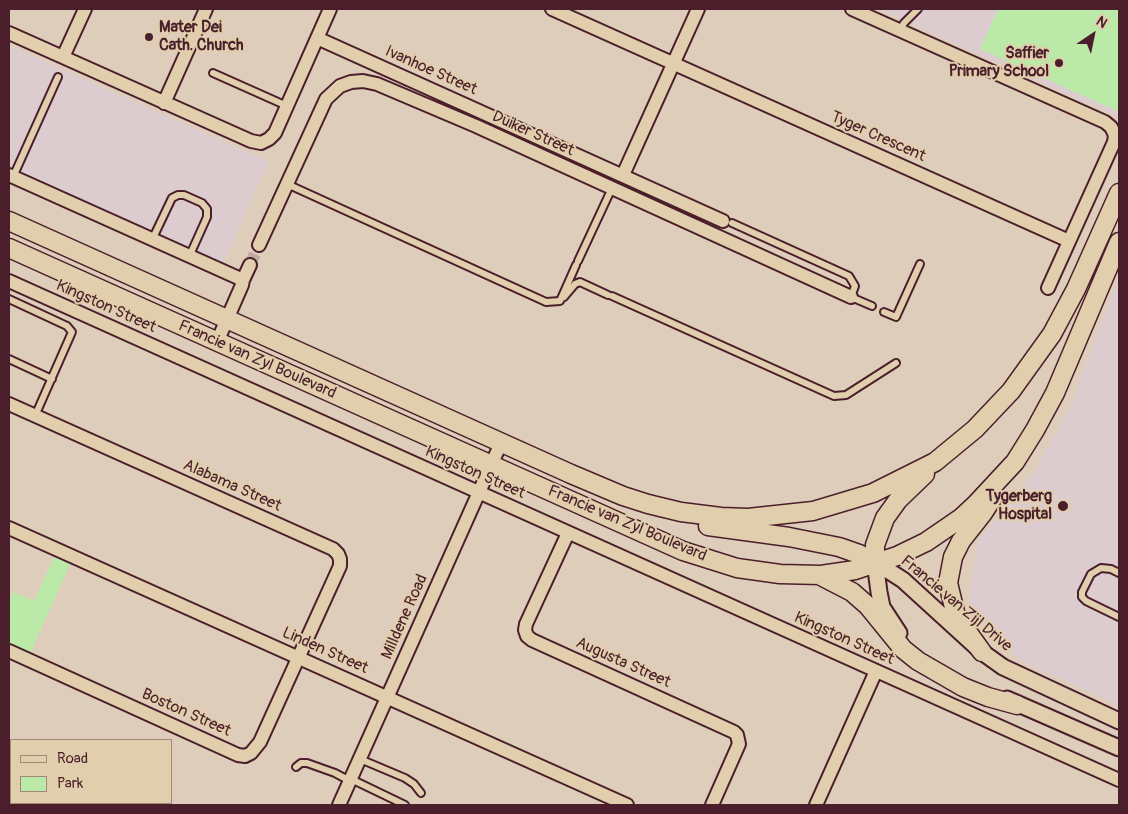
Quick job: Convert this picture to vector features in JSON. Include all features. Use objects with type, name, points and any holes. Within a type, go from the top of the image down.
[{"type":"main road","name":"Francie van Zyl Boulevard","points":[[9,221],[623,496],[668,510],[748,518],[797,514],[844,503],[873,493],[935,462],[982,424],[1040,354],[1052,334],[1076,289],[1119,193]]},
{"type":"main road","name":"Francie van Zyl Boulevard","points":[[9,248],[697,556],[737,568],[761,572],[821,575],[855,570],[897,556],[926,542],[944,531],[976,504],[1015,462],[1048,407],[1119,242]]},
{"type":"main road","points":[[584,480],[622,501],[656,514],[707,526],[789,537],[839,547],[875,562],[875,545],[891,509],[935,462]]},
{"type":"main road","points":[[982,652],[956,616],[948,583],[949,572],[953,557],[961,541],[983,513],[1015,462]]},
{"type":"main road","points":[[821,575],[852,592],[868,606],[903,649],[918,661],[962,686],[988,697],[1017,704]]},
{"type":"street","points":[[63,57],[85,9]]},
{"type":"street","points":[[164,103],[206,9]]},
{"type":"street","points":[[9,33],[256,143],[266,142],[274,133],[330,9]]},
{"type":"street","name":"Tyger Crescent","points":[[552,9],[1069,241]]},
{"type":"street","points":[[623,175],[698,9]]},
{"type":"street","points":[[852,9],[1105,122],[1111,127],[1115,135],[1114,142],[1048,288]]},
{"type":"street","name":"Ivanhoe Street","points":[[317,38],[728,222]]},
{"type":"street","name":"Duiker Street","points":[[259,245],[326,99],[340,86],[356,81],[377,84],[476,126],[851,297]]},
{"type":"street","points":[[11,176],[243,280]]},
{"type":"street","points":[[217,342],[250,265]]},
{"type":"street","name":"Kingston Street","points":[[9,281],[1119,780]]},
{"type":"street","name":"Alabama Street","points":[[9,404],[324,545],[338,554],[340,566],[299,657]]},
{"type":"street","name":"Milldene Road","points":[[339,805],[501,443]]},
{"type":"street","name":"Linden Street","points":[[9,528],[627,805]]},
{"type":"street","name":"Augusta Street","points":[[568,532],[526,624],[526,633],[532,640],[734,732],[738,736],[739,744],[712,805]]},
{"type":"street","name":"Francie van Zijl Drive","points":[[875,562],[896,574],[982,652],[1012,672],[1119,721]]},
{"type":"street","name":"Francie van Zijl Drive","points":[[875,562],[878,592],[882,607],[897,631],[919,652],[946,669],[1017,704],[1119,748]]},
{"type":"street","name":"Boston Street","points":[[9,651],[238,755],[245,756],[251,754],[260,742],[299,657]]},
{"type":"street","points":[[816,805],[876,671]]},
{"type":"lane","points":[[900,30],[904,23],[918,9]]},
{"type":"lane","points":[[213,73],[286,106]]},
{"type":"lane","points":[[11,176],[58,77]]},
{"type":"lane","points":[[286,184],[546,302],[560,301],[575,284],[580,282],[834,396],[846,395],[896,363]]},
{"type":"lane","points":[[560,301],[612,187]]},
{"type":"lane","points":[[152,240],[172,198],[181,194],[193,199],[205,205],[208,217],[189,257]]},
{"type":"lane","points":[[728,222],[849,276],[855,286],[851,297]]},
{"type":"lane","points":[[884,312],[896,317],[920,264]]},
{"type":"lane","name":"Duiker Street","points":[[851,297],[872,306]]},
{"type":"lane","points":[[9,299],[72,330],[72,335],[35,416]]},
{"type":"lane","points":[[9,359],[52,378]]},
{"type":"lane","points":[[1119,573],[1102,568],[1091,574],[1082,592],[1082,597],[1086,601],[1119,617]]},
{"type":"lane","points":[[360,758],[405,778],[414,784],[421,793]]},
{"type":"lane","points":[[296,767],[301,763],[307,763],[335,773],[405,805]]},
{"type":"shaded area","name":"Saffier Primary School","points":[[878,9],[1119,9],[1119,117]]},
{"type":"shaded area","points":[[9,45],[268,162],[220,270],[9,175]]},
{"type":"shaded area","name":"Tygerberg Hospital","points":[[1119,282],[1119,705],[1023,662],[968,610],[978,541],[1035,470],[1071,407],[1107,308]]},
{"type":"green space","name":"Saffier Primary School","points":[[998,9],[1119,9],[1119,112],[980,49]]},
{"type":"green space","points":[[54,557],[70,564],[30,654],[9,644],[9,601],[13,592],[34,601]]},
{"type":"tunnel","points":[[250,265],[259,245]]},
{"type":"place","name":"Mater Dei Cath. Church","points":[[149,37]]},
{"type":"place","name":"Saffier Primary School","points":[[1059,63]]},
{"type":"place","name":"Tygerberg Hospital","points":[[1063,506]]}]
